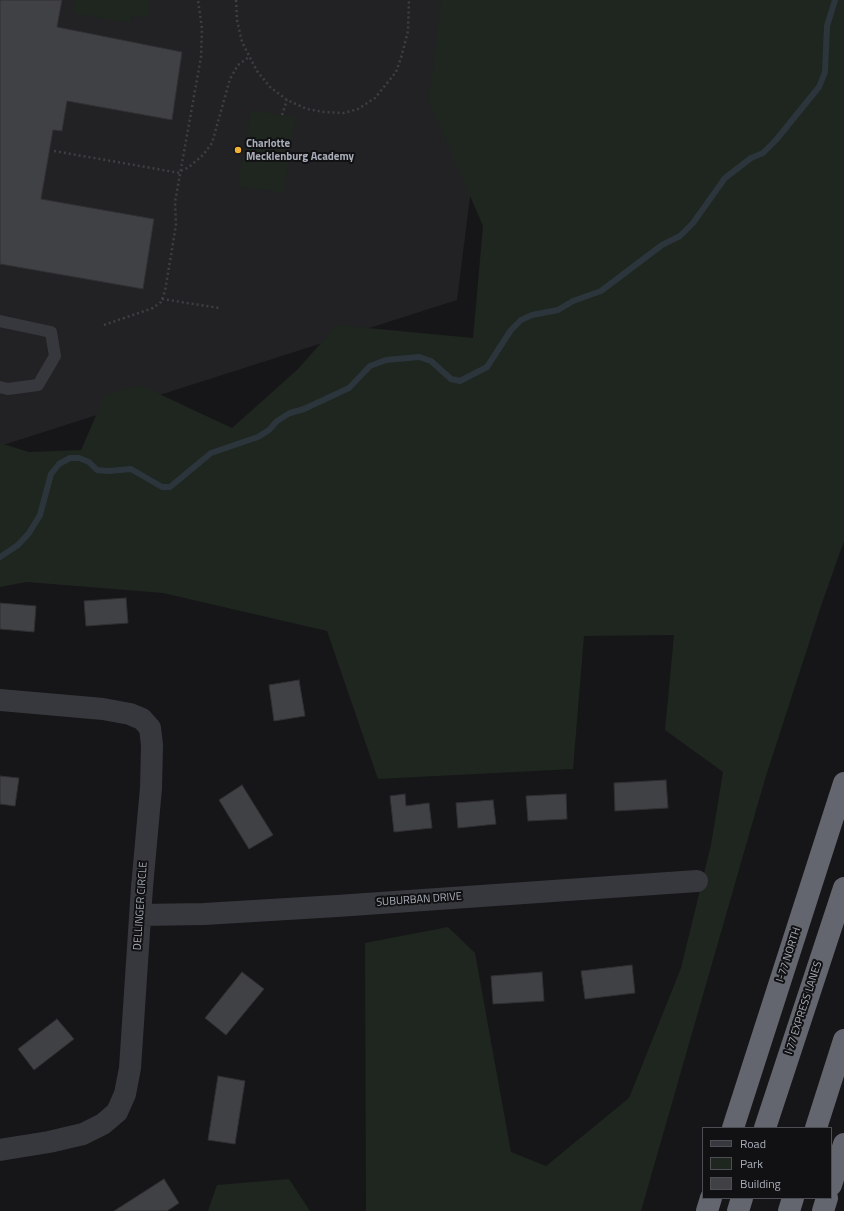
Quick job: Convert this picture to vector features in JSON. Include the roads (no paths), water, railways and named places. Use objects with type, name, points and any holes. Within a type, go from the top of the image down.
[{"type":"highway","name":"I-77 NORTH","points":[[733,1127],[844,783]]},
{"type":"highway","name":"I 77 EXPRESS LANES","points":[[765,1127],[844,888]]},
{"type":"highway","points":[[816,1127],[844,1040]]},
{"type":"highway","points":[[832,1182],[844,1145]]},
{"type":"highway","points":[[707,1211],[711,1199]]},
{"type":"highway","points":[[738,1211],[742,1199]]},
{"type":"highway","points":[[789,1211],[793,1199]]},
{"type":"highway","points":[[823,1211],[827,1199]]},
{"type":"street","name":"DELLINGER CIRCLE","points":[[0,700],[103,709],[130,714],[142,719],[150,728],[152,745],[151,788],[140,914],[130,1068],[125,1094],[117,1112],[103,1124],[83,1134],[49,1142],[0,1150]]},
{"type":"street","name":"SUBURBAN DRIVE","points":[[140,914],[204,914],[697,881]]},
{"type":"lane","points":[[0,321],[51,332],[54,356],[38,385],[8,388],[0,387]]},
{"type":"waterway","points":[[0,557],[18,545],[29,533],[40,515],[51,474],[59,464],[70,458],[79,458],[89,462],[97,470],[109,471],[131,469],[162,487],[170,487],[211,453],[258,437],[269,430],[277,421],[290,413],[304,409],[349,388],[370,366],[386,360],[419,357],[431,361],[451,379],[460,381],[487,367],[511,330],[521,320],[532,315],[558,310],[573,301],[601,291],[662,245],[680,236],[693,223],[725,178],[751,158],[763,153],[776,140],[819,87],[825,72],[827,26],[835,0]]},
{"type":"place","name":"Charlotte Mecklenburg Academy","points":[[238,150]]}]
